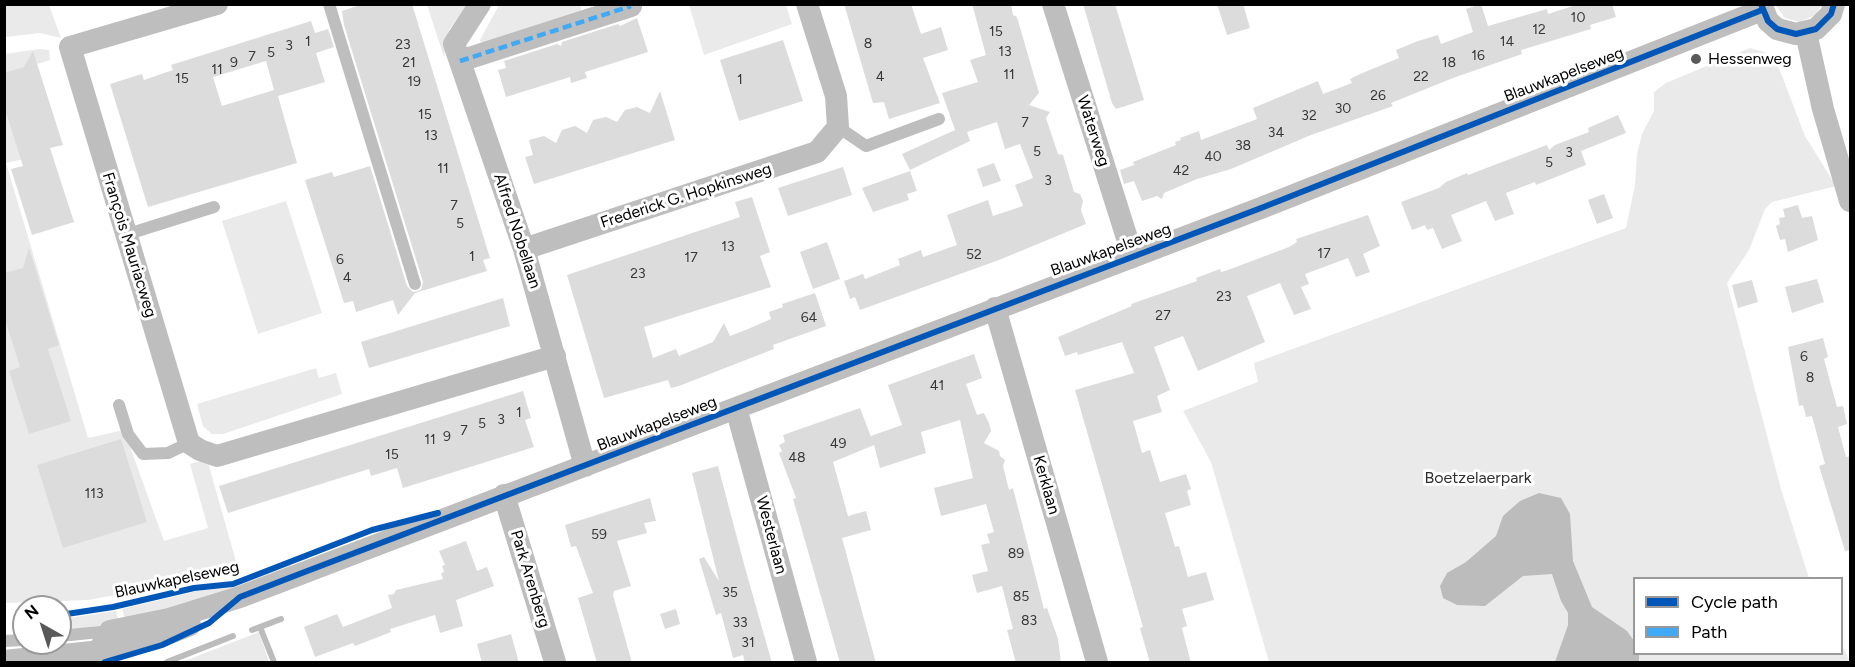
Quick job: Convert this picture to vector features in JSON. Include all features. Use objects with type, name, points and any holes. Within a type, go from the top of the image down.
[{"type":"street","points":[[164,12],[217,4]]},
{"type":"street","name":"Alfred Nobellaan","points":[[480,4],[454,44],[524,249],[585,466]]},
{"type":"street","points":[[807,4],[836,96],[838,127]]},
{"type":"street","name":"Waterweg","points":[[1053,4],[1132,257]]},
{"type":"street","points":[[1761,7],[1778,28],[1787,33],[1806,33],[1824,22],[1834,4]]},
{"type":"street","points":[[460,61],[631,6]]},
{"type":"street","name":"Blauwkapelseweg","points":[[4,661],[155,639],[200,621],[240,597],[1132,257],[1761,7]]},
{"type":"street","name":"François Mauriacweg","points":[[164,12],[70,47],[189,443]]},
{"type":"street","points":[[1806,33],[1822,109],[1851,201]]},
{"type":"street","name":"Frederick G. Hopkinsweg","points":[[524,249],[817,152],[838,127]]},
{"type":"street","name":"Kerklaan","points":[[995,308],[1097,663]]},
{"type":"street","points":[[189,443],[217,456],[555,356]]},
{"type":"street","name":"Westerlaan","points":[[736,408],[806,663]]},
{"type":"street","name":"Park Arenberg","points":[[504,495],[555,663]]},
{"type":"lane","points":[[329,4],[415,284]]},
{"type":"lane","points":[[838,127],[866,146],[939,119]]},
{"type":"lane","points":[[125,235],[214,207]]},
{"type":"lane","points":[[119,405],[128,434],[143,454],[168,453],[189,443]]},
{"type":"lane","name":"Blauwkapelseweg","points":[[72,639],[105,648]]},
{"type":"green space","points":[[4,5],[49,5],[61,38],[40,33],[5,37]]},
{"type":"green space","points":[[427,5],[467,5],[449,30],[444,57]]},
{"type":"green space","points":[[499,5],[580,5],[583,18],[483,49],[480,40]]},
{"type":"green space","points":[[689,5],[786,5],[792,24],[704,55]]},
{"type":"green space","points":[[1775,5],[1822,5],[1815,15],[1800,22],[1785,18]]},
{"type":"green space","name":"Boetzelaerpark","points":[[1750,48],[1774,55],[1805,136],[1836,186],[1772,202],[1765,209],[1749,250],[1727,283],[1781,489],[1809,577],[1633,577],[1633,655],[1843,655],[1843,647],[1850,662],[1269,662],[1211,462],[1183,411],[1258,382],[1254,363],[1626,228],[1642,134],[1654,111],[1654,92],[1666,83]]},
{"type":"green space","points":[[49,50],[50,60],[5,74],[4,54]]},
{"type":"green space","points":[[4,95],[24,159],[6,163],[88,438],[124,430],[164,541],[208,528],[190,464],[207,459],[239,572],[88,600],[72,601],[72,595],[12,595],[12,603],[5,603]]},
{"type":"green space","points":[[286,201],[322,313],[258,334],[222,221]]},
{"type":"green space","points":[[316,368],[319,378],[336,373],[342,394],[223,434],[212,434],[203,426],[197,404]]},
{"type":"green space","points":[[291,564],[292,568],[186,609],[126,622],[122,609],[197,591],[234,587]]},
{"type":"green space","points":[[116,611],[119,623],[72,630],[72,618]]},
{"type":"green space","points":[[259,632],[269,662],[182,662]]},
{"type":"shaded area","points":[[1539,493],[1561,498],[1570,514],[1573,561],[1592,607],[1627,631],[1633,640],[1633,655],[1639,655],[1639,662],[1555,662],[1568,625],[1568,613],[1561,601],[1552,574],[1523,576],[1485,606],[1457,605],[1443,598],[1440,586],[1447,573],[1466,562],[1496,536],[1503,516],[1520,501]]},
{"type":"building","points":[[363,4],[412,4],[490,258],[483,260],[487,271],[415,293],[398,315],[393,300],[356,312],[353,301],[344,303],[305,180],[332,172],[334,177],[370,166],[407,286],[413,292],[421,290],[423,282],[344,25],[342,11]]},
{"type":"building","points":[[844,4],[911,4],[921,34],[941,27],[948,50],[923,58],[940,103],[889,119],[884,102],[873,103]]},
{"type":"building","points":[[972,4],[1011,4],[1013,15],[1017,17],[1039,93],[1029,105],[1050,112],[1046,118],[1058,154],[1063,155],[1074,192],[1080,194],[1083,201],[1081,210],[1086,224],[999,260],[860,310],[855,297],[850,299],[844,281],[863,274],[865,279],[900,265],[898,259],[921,250],[923,257],[957,245],[947,215],[988,200],[993,216],[1023,206],[1015,185],[1033,178],[1020,144],[1005,149],[997,122],[967,132],[970,141],[910,170],[902,154],[955,130],[942,93],[978,82],[970,60],[986,55]]},
{"type":"building","points":[[1083,4],[1115,4],[1144,100],[1116,109],[1112,103]]},
{"type":"building","points":[[1217,4],[1243,4],[1250,28],[1227,35]]},
{"type":"building","points":[[1481,4],[1488,26],[1547,9],[1548,14],[1579,4],[1612,4],[1616,17],[1590,25],[1591,29],[1521,50],[1522,54],[1391,103],[1393,106],[1311,135],[1231,169],[1197,179],[1164,193],[1162,199],[1157,196],[1142,201],[1134,181],[1124,184],[1120,170],[1134,165],[1133,162],[1176,145],[1175,142],[1181,140],[1180,138],[1199,131],[1201,140],[1257,119],[1253,108],[1318,81],[1323,94],[1352,83],[1350,79],[1399,58],[1396,50],[1418,41],[1438,35],[1441,44],[1473,32],[1466,9]]},
{"type":"building","points":[[637,18],[648,52],[585,72],[587,78],[571,83],[570,77],[506,97],[498,70],[506,68],[504,61],[557,44],[561,46],[562,42],[618,24],[620,26]]},
{"type":"building","points":[[311,21],[315,33],[328,29],[334,47],[316,53],[325,82],[278,96],[297,163],[148,207],[110,84],[142,74],[144,80],[173,70],[171,65]],"holes":[[[266,61],[274,90],[222,106],[213,77]]]},
{"type":"building","points":[[783,40],[803,101],[739,121],[720,60]]},
{"type":"building","points":[[33,51],[63,145],[50,148],[74,222],[32,235],[11,169],[23,166],[4,106],[4,73],[24,67]]},
{"type":"building","points":[[660,91],[675,140],[534,184],[525,157],[533,155],[529,140],[544,136],[556,143],[562,130],[575,126],[587,133],[593,120],[606,117],[617,122],[625,110],[637,107],[650,113]]},
{"type":"building","points":[[1618,115],[1626,133],[1581,151],[1586,165],[1536,185],[1535,182],[1506,193],[1514,214],[1495,221],[1486,201],[1451,215],[1462,241],[1442,249],[1433,228],[1427,230],[1425,225],[1412,230],[1401,202],[1439,188],[1446,182],[1467,173],[1468,175],[1547,145],[1549,150],[1555,145],[1589,132],[1588,128]]},
{"type":"building","points":[[994,163],[1001,181],[983,187],[977,169]]},
{"type":"building","points":[[843,167],[852,195],[788,216],[778,188]]},
{"type":"building","points":[[910,171],[917,191],[907,194],[909,200],[873,212],[862,188]]},
{"type":"building","points":[[1604,194],[1613,218],[1597,224],[1588,200]]},
{"type":"building","points":[[752,197],[770,252],[760,256],[771,287],[644,327],[653,358],[676,349],[679,356],[713,342],[724,323],[730,336],[748,329],[771,319],[769,312],[783,307],[782,304],[815,293],[826,326],[773,345],[774,349],[679,386],[671,388],[668,380],[604,398],[567,275],[740,217],[735,202]]},
{"type":"building","points":[[1798,205],[1802,218],[1812,216],[1818,240],[1788,252],[1785,239],[1780,240],[1776,226],[1780,224],[1779,218],[1785,217],[1783,209]]},
{"type":"building","points":[[1368,215],[1380,246],[1363,254],[1370,272],[1356,277],[1348,258],[1305,274],[1309,284],[1301,287],[1311,309],[1294,315],[1280,283],[1247,296],[1265,342],[1198,371],[1183,336],[1154,347],[1170,390],[1157,396],[1162,412],[1133,421],[1142,453],[1150,450],[1160,482],[1186,474],[1191,489],[1187,491],[1191,505],[1165,513],[1175,547],[1179,546],[1188,577],[1206,572],[1214,600],[1182,609],[1187,626],[1182,628],[1191,663],[1150,663],[1140,628],[1143,627],[1075,390],[1134,373],[1122,342],[1078,355],[1077,352],[1065,356],[1058,337],[1132,306],[1131,304],[1197,281],[1196,278],[1220,269],[1221,272],[1228,270],[1289,247],[1297,242],[1296,239]]},
{"type":"building","points":[[827,242],[840,279],[813,289],[800,252]]},
{"type":"building","points":[[29,248],[59,345],[48,349],[71,421],[29,434],[9,371],[20,367],[4,316],[4,273],[23,268]]},
{"type":"building","points":[[1817,279],[1824,302],[1792,313],[1785,287]]},
{"type":"building","points":[[1752,280],[1758,302],[1738,308],[1732,285]]},
{"type":"building","points":[[503,298],[510,326],[369,368],[361,342]]},
{"type":"building","points":[[1823,338],[1828,357],[1824,359],[1837,407],[1843,406],[1847,424],[1838,427],[1846,457],[1851,456],[1851,550],[1845,551],[1819,466],[1825,464],[1812,416],[1806,417],[1803,405],[1799,406],[1788,347]]},
{"type":"building","points":[[974,354],[982,378],[966,384],[977,415],[984,413],[989,423],[991,431],[984,443],[999,451],[1000,456],[1005,460],[1003,466],[1009,490],[1013,488],[1044,609],[1047,608],[1058,639],[1061,663],[1016,663],[1007,630],[1013,629],[1002,586],[977,593],[972,575],[988,571],[981,545],[990,543],[987,534],[994,532],[986,504],[941,516],[934,488],[973,478],[960,420],[921,432],[926,453],[880,468],[874,445],[833,462],[848,516],[866,511],[871,530],[842,538],[876,663],[840,663],[793,499],[796,498],[779,453],[782,451],[779,445],[785,442],[783,435],[860,408],[873,442],[871,436],[902,425],[888,385]]},
{"type":"building","points":[[523,391],[531,418],[525,420],[534,447],[403,488],[397,468],[371,476],[369,469],[228,513],[219,486]]},
{"type":"building","points":[[121,439],[147,522],[63,548],[37,465]]},
{"type":"building","points":[[718,466],[772,663],[745,663],[743,655],[733,658],[721,613],[716,615],[699,559],[704,557],[719,581],[692,473]]},
{"type":"building","points":[[650,498],[656,521],[644,523],[647,533],[617,541],[631,586],[614,591],[613,595],[632,663],[597,663],[578,598],[593,593],[576,546],[571,547],[565,525]]},
{"type":"building","points":[[466,541],[477,571],[487,567],[494,586],[456,600],[463,626],[440,633],[435,615],[390,629],[391,632],[355,646],[353,643],[315,657],[304,627],[337,614],[343,627],[392,608],[388,595],[394,594],[396,590],[443,579],[442,566],[445,565],[439,551]]},
{"type":"building","points":[[676,609],[680,624],[665,629],[660,614]]},
{"type":"building","points":[[511,634],[519,663],[482,663],[477,644]]},
{"type":"waterway","points":[[252,630],[281,619]]},
{"type":"waterway","points":[[260,627],[274,662]]},
{"type":"waterway","points":[[167,662],[233,636]]},
{"type":"marked path","points":[[460,61],[631,6]]},
{"type":"cycle path","points":[[1761,4],[1768,21],[1777,29],[1796,34],[1816,29],[1831,14],[1834,4]]},
{"type":"cycle path","points":[[105,662],[162,645],[209,623],[240,597],[1261,208],[1762,10]]},
{"type":"cycle path","points":[[72,613],[113,607],[194,588],[233,584],[372,530],[438,513]]},
{"type":"place","name":"Hessenweg","points":[[1696,59]]}]
